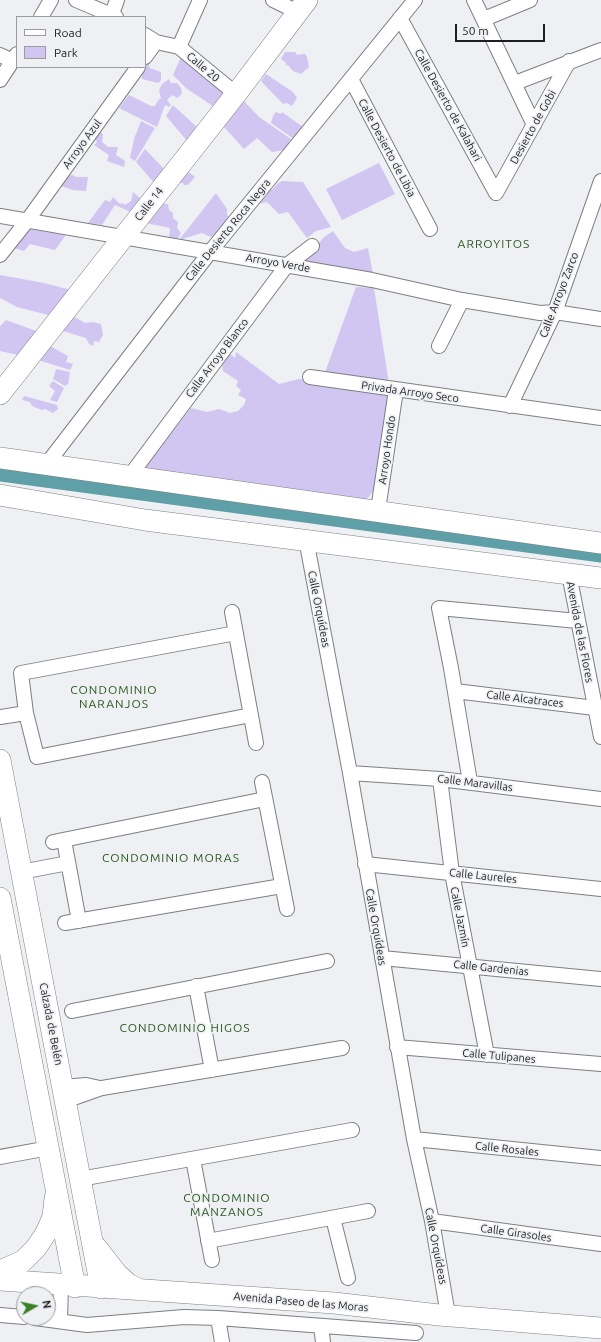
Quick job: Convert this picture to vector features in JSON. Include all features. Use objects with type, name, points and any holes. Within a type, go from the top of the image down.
[{"type":"street","points":[[41,16],[51,0]]},
{"type":"street","points":[[76,0],[114,16],[117,0]]},
{"type":"street","points":[[179,47],[200,0]]},
{"type":"street","points":[[273,0],[302,6]]},
{"type":"street","name":"Calle Desierto Roca Negra","points":[[46,465],[210,252],[415,0]]},
{"type":"street","points":[[474,0],[534,125]]},
{"type":"street","points":[[484,19],[530,0]]},
{"type":"street","name":"Calle 14","points":[[0,394],[236,94],[302,6]]},
{"type":"street","name":"Calle Desierto de Kalahari","points":[[400,18],[496,193]]},
{"type":"street","points":[[146,53],[150,38]]},
{"type":"street","name":"Calle 20","points":[[150,38],[179,47],[236,94]]},
{"type":"street","points":[[515,83],[601,50]]},
{"type":"street","points":[[0,55],[15,58],[0,80]]},
{"type":"street","name":"Desierto de Gobi","points":[[496,193],[569,61]]},
{"type":"street","name":"Arroyo Azul","points":[[0,255],[27,221],[137,68]]},
{"type":"street","name":"Calle Desierto de Libia","points":[[351,79],[427,223]]},
{"type":"street","name":"Calle Arroyo Zarco","points":[[510,406],[555,312],[601,181]]},
{"type":"street","name":"Arroyo Verde","points":[[0,216],[372,280],[462,300],[540,313],[555,312],[601,319]]},
{"type":"street","name":"Calle Arroyo Blanco","points":[[129,477],[287,265],[312,246]]},
{"type":"street","points":[[439,346],[462,300]]},
{"type":"street","name":"Privada Arroyo Seco","points":[[310,377],[510,406],[600,416]]},
{"type":"street","name":"Arroyo Hondo","points":[[378,510],[396,390]]},
{"type":"street","points":[[0,458],[129,477],[378,510],[601,543]]},
{"type":"street","points":[[0,495],[145,520],[306,539],[601,578]]},
{"type":"street","name":"Calle Orquídeas","points":[[306,539],[350,773],[397,1047],[414,1139],[432,1221],[444,1315]]},
{"type":"street","name":"Avenida de las Flores","points":[[570,574],[601,737]]},
{"type":"street","points":[[470,782],[439,608],[578,621]]},
{"type":"street","points":[[232,612],[256,743]]},
{"type":"street","points":[[236,633],[21,673],[26,713],[37,757],[251,715]]},
{"type":"street","name":"Calle Alcatraces","points":[[455,691],[595,708]]},
{"type":"street","points":[[0,717],[26,713]]},
{"type":"street","name":"Calzada de Belén","points":[[0,760],[101,1288]]},
{"type":"street","name":"Calle Maravillas","points":[[350,773],[470,782],[601,799]]},
{"type":"street","name":"Calle Jazmín","points":[[440,779],[452,872],[487,1054]]},
{"type":"street","points":[[262,782],[286,909]]},
{"type":"street","points":[[79,921],[68,863],[59,841],[265,799]]},
{"type":"street","points":[[21,872],[68,863]]},
{"type":"street","name":"Calle Laureles","points":[[365,864],[452,872],[601,889]]},
{"type":"street","points":[[65,923],[282,886]]},
{"type":"street","points":[[0,898],[55,1182],[68,1286],[60,1320]]},
{"type":"street","name":"Calle Gardenias","points":[[382,958],[601,979]]},
{"type":"street","points":[[72,1010],[327,961]]},
{"type":"street","points":[[196,986],[212,1070]]},
{"type":"street","name":"Calle Tulipanes","points":[[397,1047],[601,1064]]},
{"type":"street","points":[[36,1078],[62,1087],[102,1088],[342,1048]]},
{"type":"street","points":[[80,1179],[352,1130]]},
{"type":"street","name":"Calle Rosales","points":[[414,1139],[601,1158]]},
{"type":"street","points":[[0,1157],[49,1148]]},
{"type":"street","points":[[193,1159],[212,1260]]},
{"type":"street","points":[[0,1271],[23,1261],[36,1248],[46,1233],[53,1217],[55,1182]]},
{"type":"street","points":[[208,1241],[368,1211]]},
{"type":"street","points":[[332,1218],[348,1278]]},
{"type":"street","name":"Calle Girasoles","points":[[432,1221],[601,1244]]},
{"type":"street","points":[[92,1242],[106,1263],[117,1274],[128,1284],[142,1291]]},
{"type":"street","name":"Avenida Paseo de las Moras","points":[[0,1280],[68,1286],[334,1303],[444,1315],[601,1328]]},
{"type":"street","points":[[0,1315],[16,1316]]},
{"type":"street","points":[[56,1320],[87,1325],[184,1317],[218,1318],[321,1326],[414,1337],[444,1315]]},
{"type":"street","points":[[218,1318],[222,1342]]},
{"type":"street","points":[[321,1326],[323,1342]]},
{"type":"green space","points":[[285,52],[295,52],[297,55],[305,54],[309,67],[301,74],[293,71],[288,65],[286,66],[286,63],[281,59]]},
{"type":"green space","points":[[181,57],[206,76],[225,96],[217,109],[186,88],[173,75]]},
{"type":"green space","points":[[146,59],[151,61],[149,65],[150,68],[161,72],[161,80],[158,83],[142,79],[142,76],[136,74],[135,68],[146,68]]},
{"type":"green space","points":[[266,74],[293,92],[297,98],[292,106],[287,103],[283,104],[261,81]]},
{"type":"green space","points":[[169,79],[171,83],[177,83],[181,88],[182,93],[178,98],[172,95],[167,100],[171,105],[169,107],[165,105],[157,127],[119,108],[129,95],[151,106],[155,106],[159,99],[161,99],[159,90],[162,84]]},
{"type":"green space","points":[[244,101],[259,117],[291,139],[284,150],[272,152],[257,138],[244,149],[224,127],[229,117]]},
{"type":"green space","points":[[173,105],[199,129],[188,142],[166,116]]},
{"type":"green space","points":[[276,112],[281,114],[282,112],[303,127],[294,139],[271,123]]},
{"type":"green space","points":[[141,121],[155,128],[135,161],[130,158],[134,139]]},
{"type":"green space","points":[[100,132],[103,134],[102,142],[108,147],[118,147],[116,155],[125,161],[124,167],[107,161],[109,155],[94,145],[97,142],[93,135]]},
{"type":"green space","points":[[145,149],[166,171],[156,185],[136,162]]},
{"type":"green space","points":[[379,163],[395,194],[342,220],[326,189]]},
{"type":"green space","points":[[184,168],[195,177],[188,185],[177,183]]},
{"type":"green space","points":[[73,175],[76,177],[88,177],[86,191],[73,190],[61,186],[62,181],[67,176]]},
{"type":"green space","points":[[282,181],[303,182],[331,227],[316,231],[307,238],[288,212],[279,214],[267,202],[258,204],[262,193],[273,189]]},
{"type":"green space","points":[[133,192],[141,199],[131,212],[115,205],[102,225],[88,223],[105,200],[110,202],[113,197],[120,204],[122,203],[125,205],[131,201]]},
{"type":"green space","points":[[216,193],[227,209],[227,215],[230,219],[216,234],[211,237],[202,233],[179,240]]},
{"type":"green space","points":[[161,204],[168,204],[169,210],[173,213],[173,218],[178,222],[177,228],[181,233],[177,240],[169,238],[170,228],[146,223]]},
{"type":"green space","points":[[28,229],[66,235],[55,250],[30,244],[24,251],[14,248]]},
{"type":"green space","points":[[333,231],[345,248],[354,252],[368,248],[374,279],[300,266],[324,237]]},
{"type":"green space","points":[[0,275],[44,283],[71,290],[52,316],[17,307],[0,298]]},
{"type":"green space","points":[[356,287],[374,288],[389,384],[324,375]]},
{"type":"green space","points":[[73,316],[85,323],[93,322],[101,324],[103,335],[99,342],[94,341],[93,346],[89,344],[86,338],[60,330]]},
{"type":"green space","points":[[6,320],[39,332],[18,355],[0,351],[0,326]]},
{"type":"green space","points":[[50,346],[68,356],[66,362],[73,364],[70,370],[38,360]]},
{"type":"green space","points":[[236,352],[279,384],[299,379],[388,395],[374,490],[368,498],[363,501],[143,473],[143,467],[158,451],[191,408],[207,412],[219,409],[230,413],[238,411],[244,405],[246,399],[238,395],[241,390],[236,386],[238,381],[223,371],[222,364],[230,354],[235,358]]},
{"type":"green space","points":[[56,369],[70,372],[68,384],[65,386],[53,379]]},
{"type":"green space","points":[[53,381],[64,388],[57,402],[50,400],[55,391],[49,386]]},
{"type":"green space","points":[[24,396],[57,405],[58,409],[53,413],[45,409],[42,410],[32,406],[30,402],[22,400]]},
{"type":"waterway","points":[[0,475],[601,556]]},
{"type":"district","name":"ARROYITOS","points":[[494,244]]},
{"type":"district","name":"CONDOMINIO NARANJOS","points":[[114,697]]},
{"type":"district","name":"CONDOMINIO MORAS","points":[[171,858]]},
{"type":"district","name":"CONDOMINIO HIGOS","points":[[185,1028]]},
{"type":"district","name":"CONDOMINIO MANZANOS","points":[[227,1205]]}]
